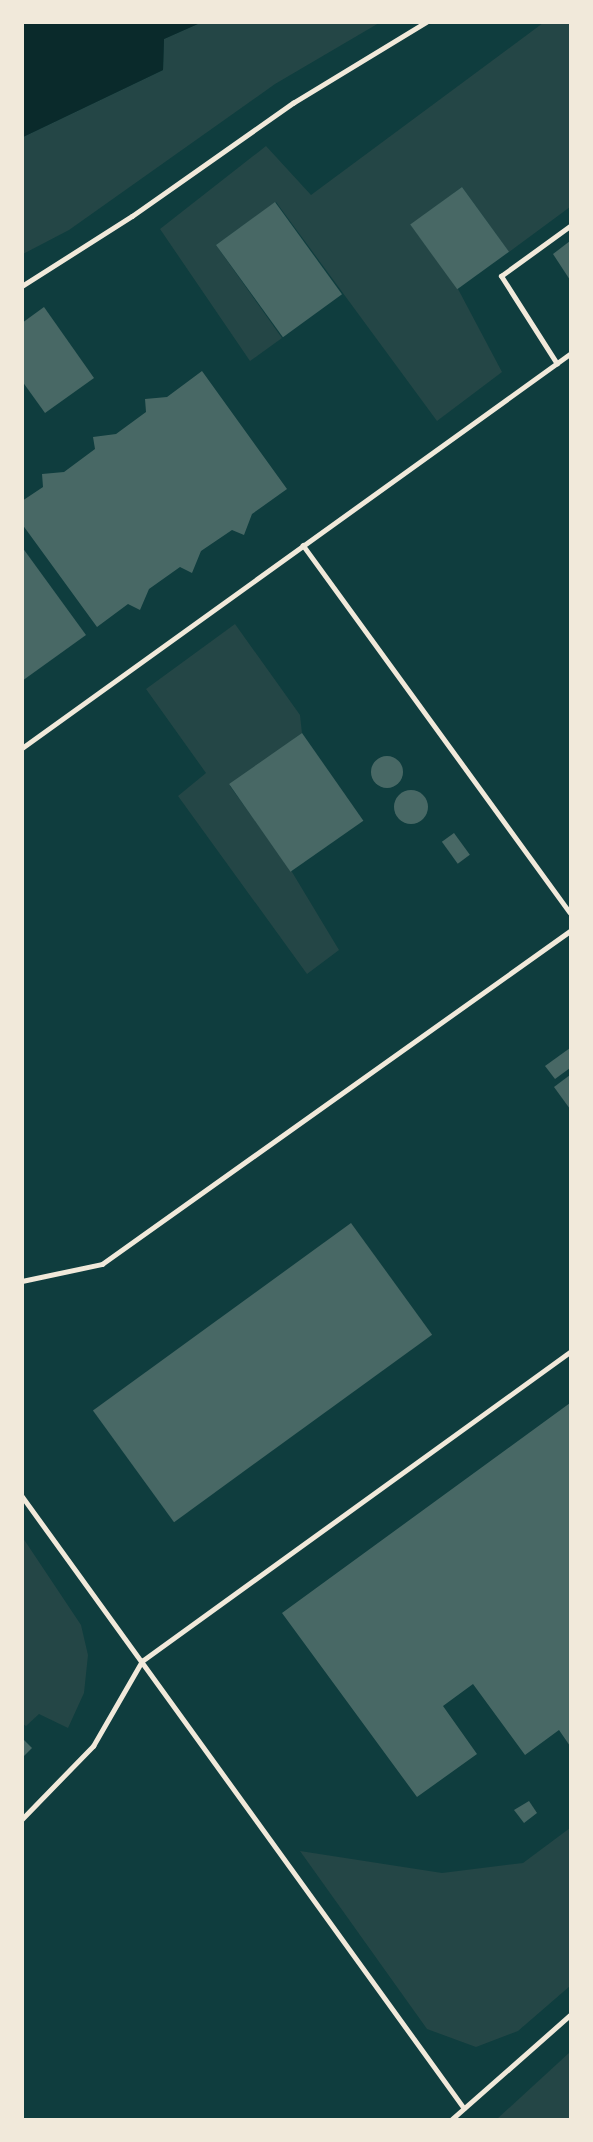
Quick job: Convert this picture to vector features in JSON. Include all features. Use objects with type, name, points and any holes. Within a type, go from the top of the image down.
[{"type":"lane","points":[[22,286],[132,216],[292,103],[426,22]]},
{"type":"lane","points":[[556,364],[501,276],[570,226]]},
{"type":"lane","points":[[22,748],[570,354]]},
{"type":"lane","points":[[303,545],[570,912]]},
{"type":"lane","points":[[22,1281],[102,1264],[570,931]]},
{"type":"lane","points":[[22,1819],[93,1746],[142,1661],[570,1352]]},
{"type":"lane","points":[[22,1496],[464,2108]]},
{"type":"lane","points":[[451,2120],[570,2015]]},
{"type":"shaded area","points":[[23,22],[200,23],[164,39],[163,70],[23,137]]},
{"type":"shaded area","points":[[200,23],[379,23],[275,84],[69,230],[23,254],[23,137],[163,70],[164,39]]},
{"type":"shaded area","points":[[543,23],[570,23],[570,207],[509,252],[462,187],[411,225],[458,289],[502,372],[437,421],[276,202],[216,245],[282,338],[250,361],[160,229],[266,146],[311,195]]},
{"type":"shaded area","points":[[235,624],[300,715],[302,733],[230,786],[292,872],[339,950],[307,974],[178,796],[206,773],[146,689]]},
{"type":"shaded area","points":[[23,1538],[81,1625],[88,1655],[84,1693],[68,1728],[39,1714],[26,1726],[23,1724]]},
{"type":"shaded area","points":[[570,1828],[570,1986],[518,2031],[476,2047],[427,2029],[300,1851],[442,1873],[523,1863]]},
{"type":"shaded area","points":[[570,2052],[570,2119],[497,2119]]},
{"type":"building","points":[[462,187],[509,252],[457,289],[410,225]]},
{"type":"building","points":[[275,202],[342,294],[283,337],[216,245]]},
{"type":"building","points":[[570,241],[570,280],[553,254]]},
{"type":"building","points":[[44,307],[94,378],[45,413],[22,381],[22,323]]},
{"type":"building","points":[[202,371],[287,489],[252,514],[244,535],[232,530],[201,551],[192,573],[180,567],[149,589],[140,610],[128,604],[97,627],[22,524],[22,501],[43,487],[42,474],[64,472],[95,449],[93,437],[116,434],[146,412],[145,399],[167,397]]},
{"type":"building","points":[[22,547],[86,635],[22,681]]},
{"type":"building","points":[[302,733],[363,821],[290,872],[229,784]]},
{"type":"building","points":[[387,756],[398,761],[403,772],[398,783],[387,788],[376,783],[371,772],[376,761]]},
{"type":"building","points":[[411,790],[423,795],[428,807],[423,819],[411,824],[399,819],[394,807],[399,795]]},
{"type":"building","points":[[454,833],[470,855],[458,864],[442,842]]},
{"type":"building","points":[[570,1048],[570,1068],[555,1079],[545,1066]]},
{"type":"building","points":[[570,1075],[570,1109],[554,1087]]},
{"type":"building","points":[[351,1223],[432,1335],[174,1522],[93,1411]]},
{"type":"building","points":[[570,1403],[570,1746],[559,1730],[525,1755],[473,1684],[443,1706],[477,1754],[417,1797],[282,1613]]},
{"type":"building","points":[[22,1738],[32,1748],[22,1758]]},
{"type":"building","points":[[529,1801],[537,1813],[524,1823],[514,1810]]}]
